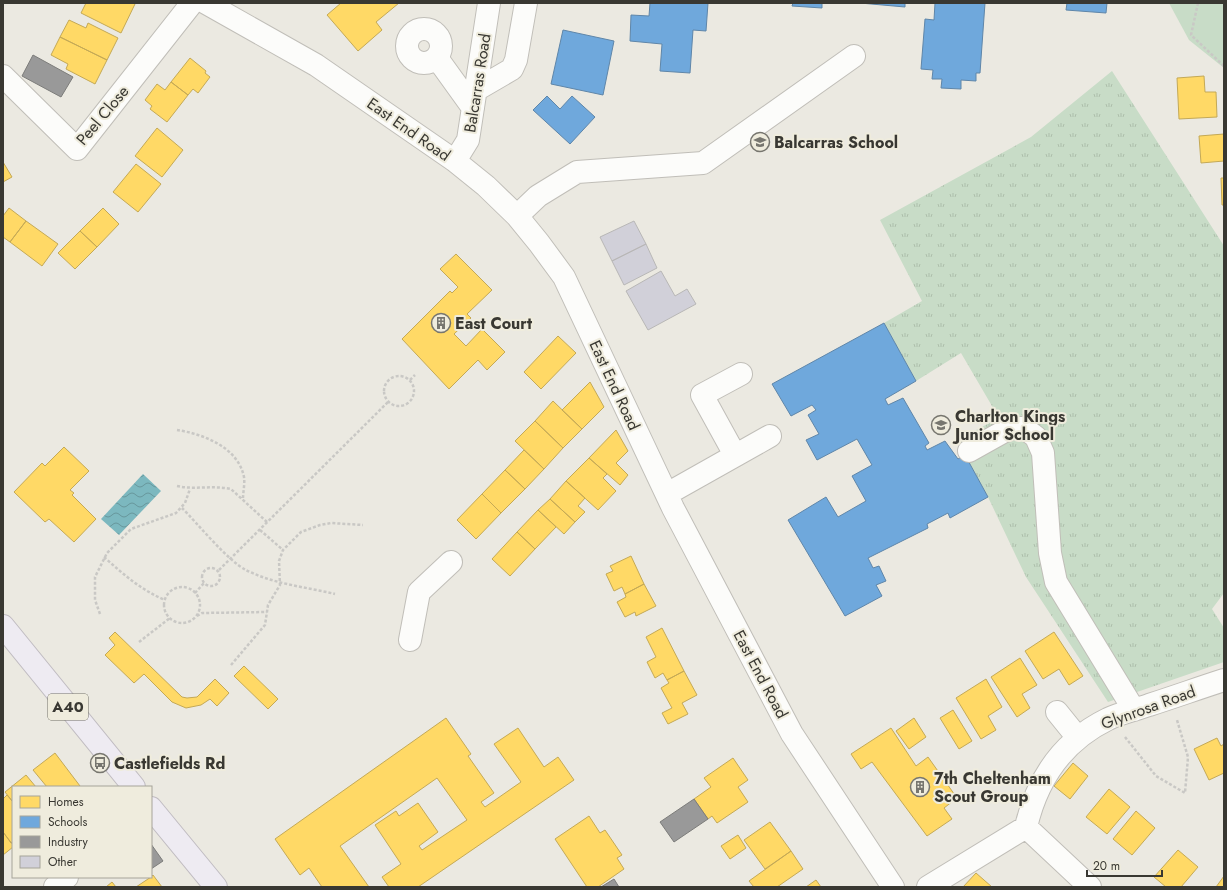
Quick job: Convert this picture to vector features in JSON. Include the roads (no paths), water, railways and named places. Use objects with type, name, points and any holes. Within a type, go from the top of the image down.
[{"type":"highway","name":"A40","points":[[3,626],[133,786]]},
{"type":"highway","points":[[152,811],[216,887]]},
{"type":"street","name":"Peel Close","points":[[3,76],[77,149],[192,3]]},
{"type":"street","name":"East End Road","points":[[206,3],[316,64],[455,161],[486,186],[517,216],[539,242],[564,277],[667,494],[792,734],[893,887]]},
{"type":"street","name":"Balcarras Road","points":[[455,161],[468,140],[489,3]]},
{"type":"street","points":[[437,58],[474,99],[512,69],[516,60],[526,3]]},
{"type":"street","points":[[517,216],[538,196],[577,172],[703,163],[854,56]]},
{"type":"street","points":[[735,455],[702,395],[741,374]]},
{"type":"street","points":[[969,451],[1003,432],[1014,428],[1024,428],[1036,437],[1043,454],[1050,553],[1056,582],[1134,710]]},
{"type":"street","points":[[667,494],[770,436]]},
{"type":"street","points":[[410,640],[419,592],[451,562]]},
{"type":"street","name":"Glynrosa Road","points":[[1026,827],[1031,806],[1046,775],[1062,752],[1078,738],[1109,719],[1224,680]]},
{"type":"street","points":[[1057,712],[1078,738]]},
{"type":"street","points":[[928,887],[1026,827],[1090,887]]},
{"type":"street","points":[[55,887],[66,878]]},
{"type":"water","points":[[143,474],[161,491],[119,535],[101,519]]},
{"type":"place","name":"Balcarras School","points":[[760,142]]},
{"type":"place","name":"East Court","points":[[441,323]]},
{"type":"place","name":"Charlton Kings Junior School","points":[[941,425]]},
{"type":"place","name":"Castlefields Rd","points":[[100,763]]},
{"type":"place","name":"7th Cheltenham Scout Group","points":[[920,787]]}]
